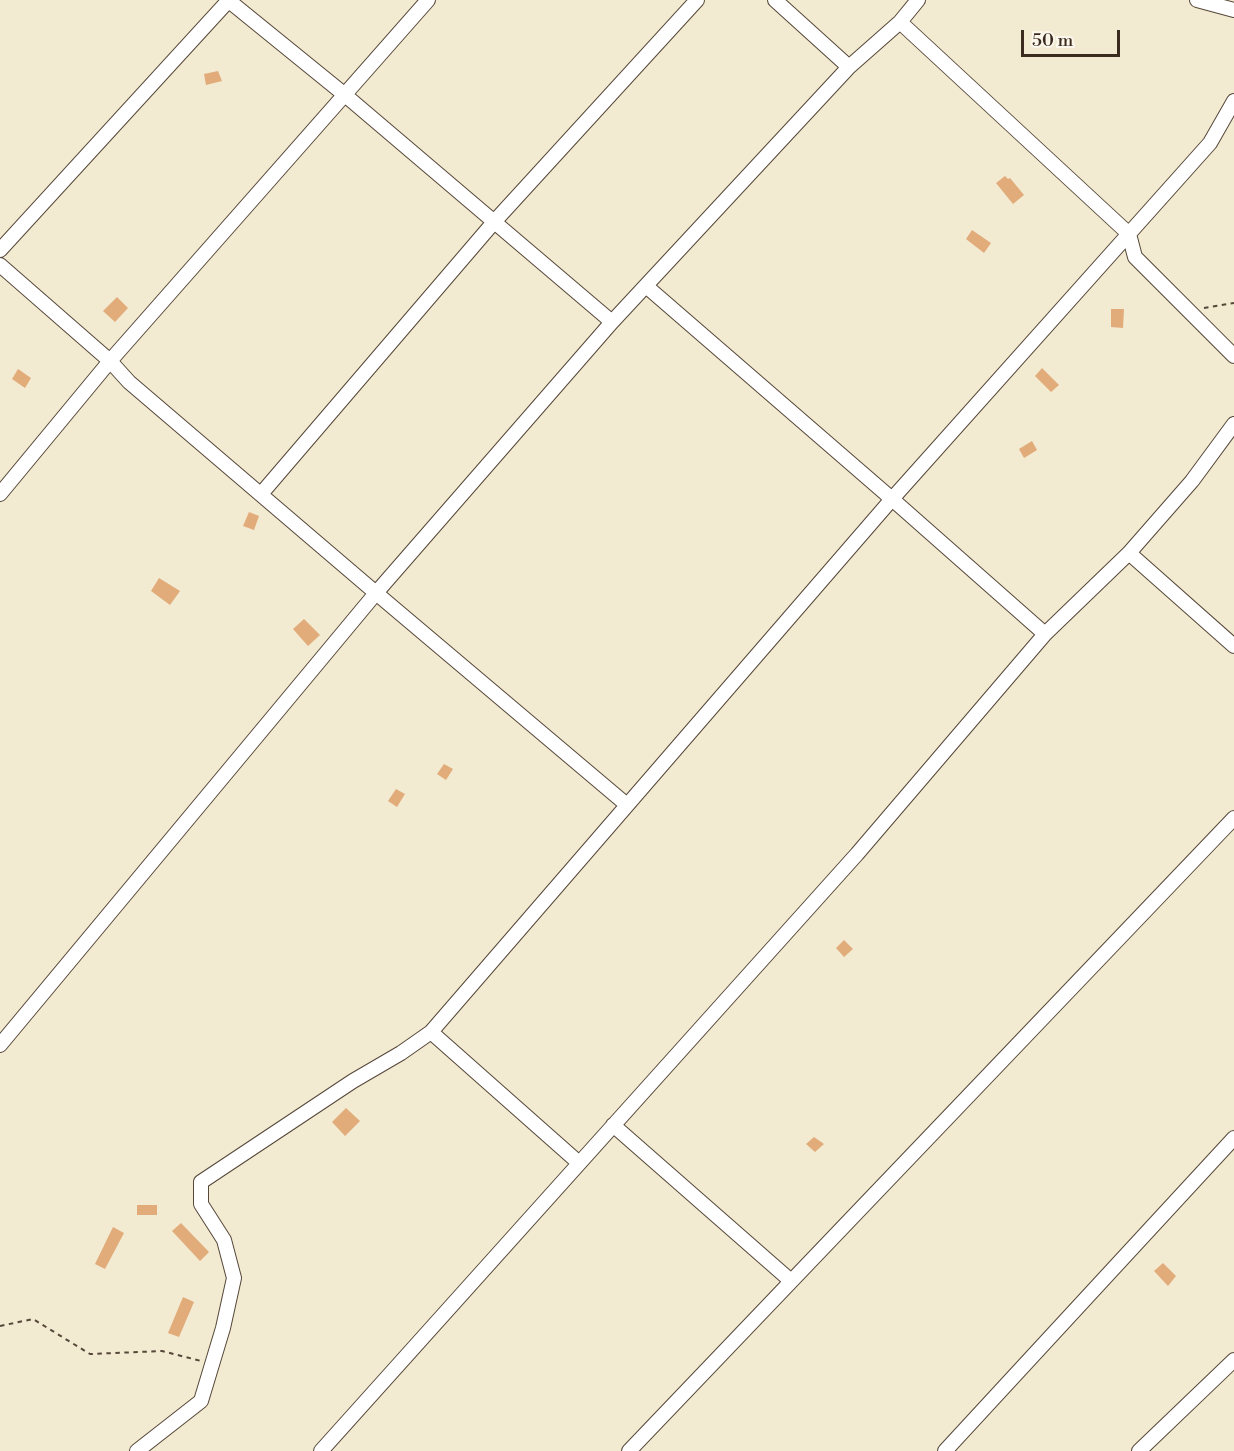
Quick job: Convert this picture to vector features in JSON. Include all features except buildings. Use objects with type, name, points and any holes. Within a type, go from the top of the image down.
[{"type":"street","points":[[0,250],[229,0],[345,95],[612,322]]},
{"type":"street","points":[[0,494],[110,361],[428,0]]},
{"type":"street","points":[[261,494],[494,222],[697,0]]},
{"type":"street","points":[[775,0],[849,67]]},
{"type":"street","points":[[0,1045],[376,593],[612,322],[849,67],[900,22],[918,0]]},
{"type":"street","points":[[1197,0],[1234,10]]},
{"type":"street","points":[[900,22],[1129,234],[1135,257],[1234,356]]},
{"type":"street","points":[[137,1451],[201,1401],[234,1278],[224,1240],[201,1204],[201,1182],[430,1032],[892,499],[1210,143],[1234,101]]},
{"type":"street","points":[[0,265],[110,361],[129,382],[627,805]]},
{"type":"street","points":[[646,286],[1045,634]]},
{"type":"street","points":[[321,1451],[857,854],[1045,634],[1129,553],[1192,481],[1234,424]]},
{"type":"street","points":[[1129,553],[1234,645]]},
{"type":"street","points":[[628,1451],[1234,818]]},
{"type":"street","points":[[430,1032],[579,1163]]},
{"type":"street","points":[[614,1125],[791,1281]]},
{"type":"street","points":[[945,1451],[1234,1138]]},
{"type":"street","points":[[1139,1451],[1234,1360]]},
{"type":"path","points":[[1189,311],[1234,303]]},
{"type":"path","points":[[0,1326],[33,1319],[90,1354],[162,1350],[212,1364]]}]
